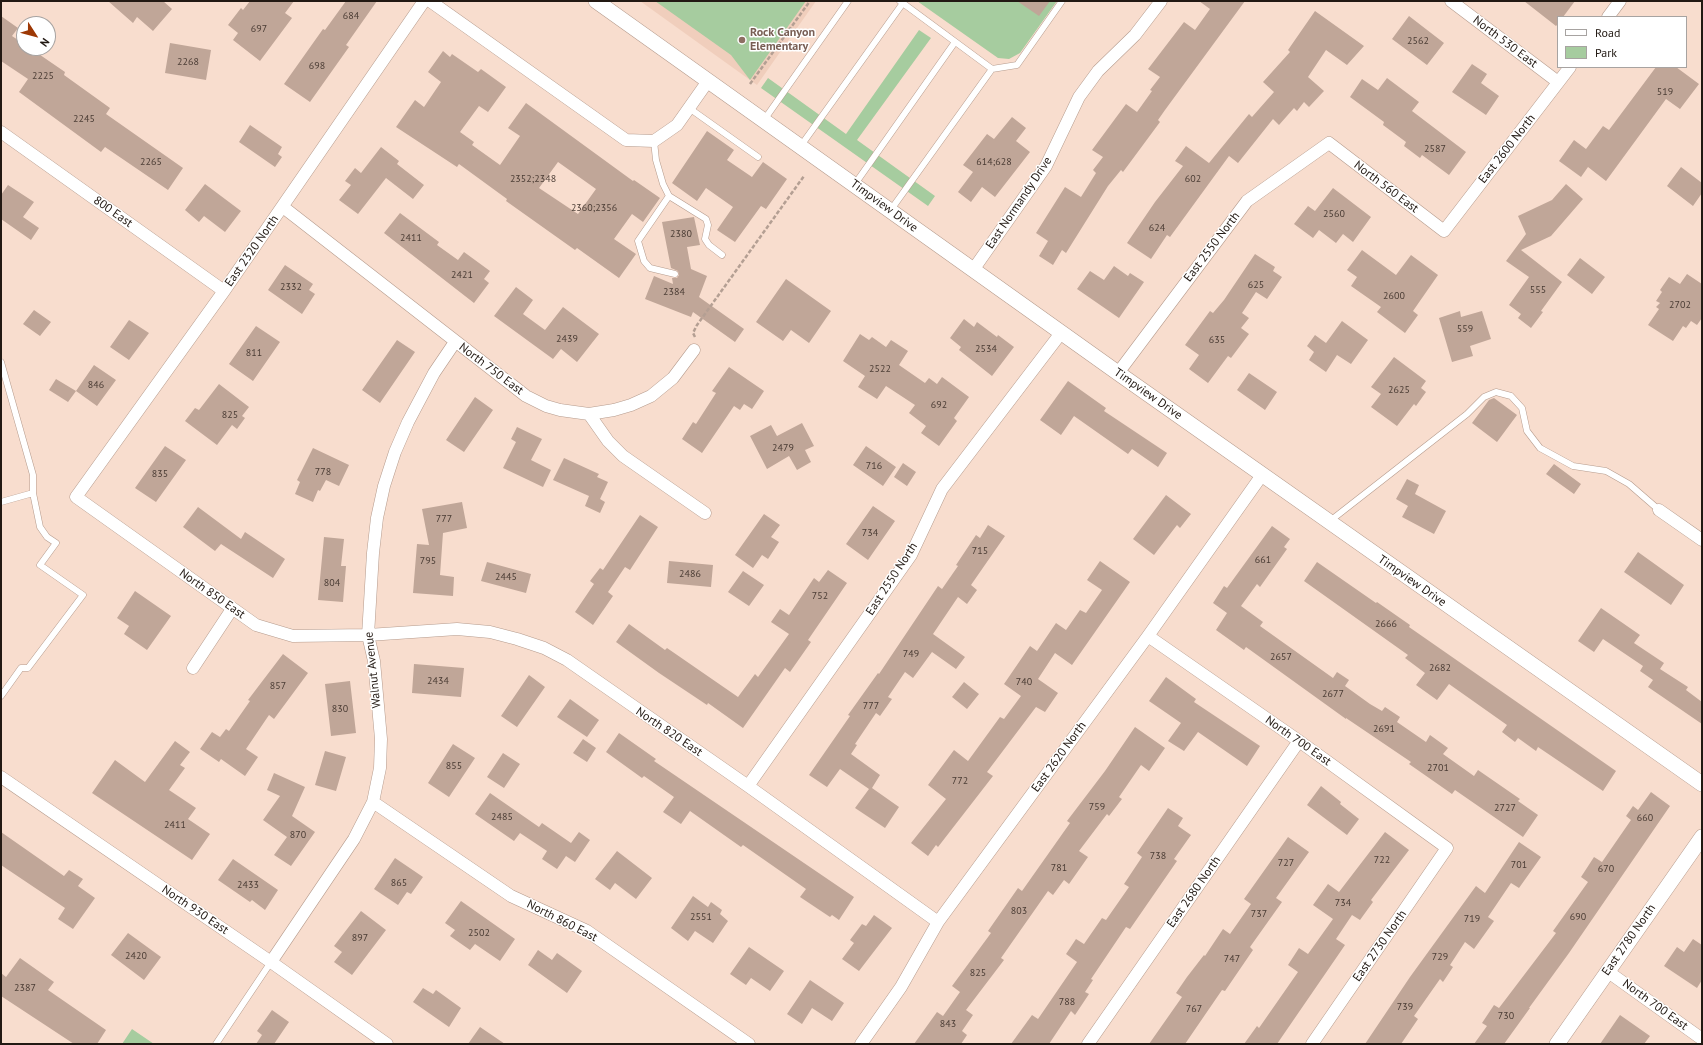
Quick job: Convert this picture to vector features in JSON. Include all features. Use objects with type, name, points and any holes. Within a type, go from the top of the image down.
[{"type":"street","name":"East 2320 North","points":[[76,497],[283,207],[424,1]]},
{"type":"street","points":[[430,1],[626,140],[654,141],[677,125],[708,81]]},
{"type":"street","name":"Timpview Drive","points":[[596,1],[1061,333],[1702,784]]},
{"type":"street","name":"East Normandy Drive","points":[[973,270],[1046,166],[1068,118],[1082,92],[1098,71],[1135,35],[1161,1]]},
{"type":"street","name":"North 530 East","points":[[1451,1],[1558,82]]},
{"type":"street","points":[[1609,16],[1620,1]]},
{"type":"street","name":"East 2600 North","points":[[1444,231],[1569,68]]},
{"type":"street","name":"800 East","points":[[1,132],[224,291]]},
{"type":"street","name":"North 560 East","points":[[1329,143],[1444,231]]},
{"type":"street","name":"East 2550 North","points":[[1118,373],[1247,201],[1329,143]]},
{"type":"street","name":"North 750 East","points":[[283,207],[526,396],[546,406],[560,410],[589,414],[614,410],[631,405],[651,396],[673,378],[694,350]]},
{"type":"street","name":"East 2550 North","points":[[748,786],[911,555],[942,489],[1061,333]]},
{"type":"street","name":"Walnut Avenue","points":[[270,962],[354,839],[373,802],[380,768],[381,739],[374,661],[368,635],[373,553],[377,518],[384,486],[395,452],[408,422],[434,373],[455,342]]},
{"type":"street","points":[[589,414],[608,441],[623,456],[705,513]]},
{"type":"street","name":"East 2620 North","points":[[861,1044],[901,987],[938,922],[1148,636],[1262,475]]},
{"type":"street","name":"North 850 East","points":[[76,497],[256,625],[293,636],[368,635]]},
{"type":"street","points":[[1659,510],[1702,540]]},
{"type":"street","points":[[193,668],[232,609]]},
{"type":"street","name":"North 820 East","points":[[368,635],[457,629],[490,632],[517,638],[544,648],[567,660],[748,786],[938,922]]},
{"type":"street","name":"North 700 East","points":[[1148,636],[1299,741],[1448,848]]},
{"type":"street","name":"East 2680 North","points":[[1088,1044],[1299,741]]},
{"type":"street","name":"North 930 East","points":[[1,778],[387,1044]]},
{"type":"street","name":"North 860 East","points":[[373,802],[511,896],[587,931],[748,1044]]},
{"type":"street","name":"East 2780 North","points":[[1557,1044],[1702,837]]},
{"type":"street","name":"East 2730 North","points":[[1312,1044],[1448,848]]},
{"type":"street","name":"North 700 East","points":[[1607,972],[1702,1039]]},
{"type":"lane","points":[[763,121],[848,1]]},
{"type":"lane","points":[[890,211],[992,69],[1018,65],[1062,1]]},
{"type":"lane","points":[[800,147],[902,2],[992,69]]},
{"type":"lane","points":[[854,185],[956,42]]},
{"type":"lane","points":[[689,108],[758,157]]},
{"type":"lane","points":[[654,141],[656,160],[663,184],[669,196],[706,219],[708,225],[705,240],[722,255]]},
{"type":"lane","points":[[669,196],[638,241],[644,261],[650,268],[675,274]]},
{"type":"lane","points":[[1,362],[33,475],[33,493],[40,527],[47,537],[56,543],[40,565],[83,595],[28,668],[21,668],[1,696]]},
{"type":"lane","points":[[1328,522],[1467,414],[1484,397],[1496,392],[1510,396],[1522,408],[1527,431],[1540,448],[1573,466],[1606,471],[1629,484],[1659,510]]},
{"type":"lane","points":[[1,502],[33,493]]},
{"type":"lane","points":[[216,1044],[270,962]]},
{"type":"path","points":[[750,84],[810,1]]},
{"type":"path","points":[[694,350],[696,341],[693,333],[697,325],[804,176]]},
{"type":"shaded area","name":"Rock Canyon Elementary","points":[[640,1],[816,1],[757,85]]},
{"type":"green space","name":"Rock Canyon Elementary","points":[[655,1],[806,1],[750,80],[731,55]]},
{"type":"green space","points":[[917,1],[1057,1],[1020,53],[1009,59],[998,58]]},
{"type":"green space","points":[[919,30],[931,38],[857,140],[935,196],[928,206],[761,88],[768,78],[846,134]]},
{"type":"green space","points":[[132,1029],[154,1044],[122,1044]]},
{"type":"building","points":[[108,1],[163,1],[172,9],[153,31],[137,17],[133,23]]},
{"type":"building","points":[[250,1],[294,1],[285,13],[292,18],[260,61],[233,40],[238,33],[228,25],[241,8],[243,10]]},
{"type":"building","points":[[346,1],[377,1],[346,45],[349,47],[310,102],[284,84],[323,29],[325,30]]},
{"type":"building","points":[[1017,1],[1050,1],[1039,16]]},
{"type":"building","points":[[1199,1],[1245,1],[1165,110],[1158,120],[1160,122],[1123,172],[1121,170],[1108,186],[1066,253],[1062,250],[1053,265],[1039,256],[1048,241],[1036,233],[1065,187],[1081,197],[1096,173],[1093,170],[1103,157],[1092,150],[1126,104],[1137,112],[1152,91],[1150,90],[1160,77],[1148,69],[1184,22],[1195,30],[1210,9]]},
{"type":"building","points":[[1524,1],[1575,1],[1564,16],[1557,16],[1556,26]]},
{"type":"building","points":[[1315,11],[1364,46],[1347,65],[1326,50],[1308,77],[1324,91],[1309,107],[1304,102],[1297,111],[1294,108],[1279,125],[1273,119],[1238,163],[1229,156],[1170,237],[1167,235],[1151,259],[1127,243],[1155,202],[1183,166],[1175,161],[1186,146],[1209,163],[1249,114],[1252,117],[1274,92],[1263,82],[1290,52],[1288,50]]},
{"type":"building","points":[[1,16],[16,27],[16,31],[12,36],[16,39],[16,56],[42,56],[65,72],[64,75],[110,108],[106,114],[183,168],[168,190],[105,147],[101,152],[19,92],[28,79],[1,61]]},
{"type":"building","points":[[1409,16],[1444,43],[1427,65],[1392,39]]},
{"type":"building","points":[[170,43],[211,50],[206,80],[165,73]]},
{"type":"building","points":[[443,51],[450,57],[452,54],[478,72],[481,69],[506,87],[488,112],[479,106],[460,132],[474,142],[472,145],[500,165],[520,136],[508,128],[526,103],[633,181],[634,180],[660,198],[643,222],[632,214],[614,239],[636,254],[619,278],[577,248],[575,250],[506,201],[507,199],[459,164],[457,167],[396,127],[415,100],[424,107],[441,82],[428,72]],"holes":[[[558,162],[596,189],[578,214],[539,188]]]},
{"type":"building","points":[[1472,64],[1487,74],[1481,83],[1499,96],[1486,115],[1452,92]]},
{"type":"building","points":[[1655,68],[1677,68],[1699,84],[1680,109],[1666,99],[1606,181],[1588,167],[1581,177],[1559,161],[1574,140],[1586,149],[1603,126],[1609,130]]},
{"type":"building","points":[[1387,78],[1419,102],[1412,111],[1466,152],[1449,175],[1422,155],[1420,158],[1404,146],[1406,142],[1383,125],[1384,122],[1350,97],[1362,79],[1378,90]]},
{"type":"building","points":[[1012,117],[1026,128],[1016,141],[1030,152],[995,197],[982,187],[971,202],[958,192],[973,172],[963,165],[987,134],[994,139]]},
{"type":"building","points":[[250,125],[282,147],[278,154],[282,157],[275,167],[239,142]]},
{"type":"building","points":[[707,131],[734,150],[727,160],[752,177],[763,162],[787,179],[766,209],[761,206],[735,242],[717,230],[733,207],[706,188],[697,201],[672,183]]},
{"type":"building","points":[[381,147],[399,161],[397,164],[424,185],[413,199],[386,178],[358,214],[339,200],[351,185],[345,181],[355,168],[361,173]]},
{"type":"building","points":[[1681,167],[1702,183],[1702,193],[1693,206],[1667,186]]},
{"type":"building","points":[[205,184],[241,211],[225,232],[204,216],[199,222],[185,210]]},
{"type":"building","points":[[1566,184],[1583,199],[1551,236],[1521,250],[1562,282],[1541,311],[1543,312],[1531,328],[1518,318],[1521,314],[1509,305],[1529,277],[1506,261],[1526,234],[1518,216],[1552,200]]},
{"type":"building","points":[[8,185],[34,202],[23,217],[39,228],[31,240],[1,219],[1,195]]},
{"type":"building","points":[[1333,188],[1371,217],[1353,242],[1343,234],[1336,243],[1319,230],[1313,238],[1294,224],[1308,206],[1315,211]]},
{"type":"building","points":[[400,213],[439,242],[437,245],[458,260],[464,252],[490,271],[484,279],[489,283],[474,303],[384,233]]},
{"type":"building","points":[[694,217],[700,245],[687,247],[691,269],[707,276],[699,297],[744,329],[735,342],[693,312],[691,317],[645,299],[654,276],[673,284],[672,278],[677,278],[679,275],[678,271],[671,268],[662,222]]},
{"type":"building","points":[[1362,250],[1396,275],[1411,255],[1438,275],[1413,311],[1418,315],[1405,333],[1377,312],[1381,307],[1351,286],[1357,277],[1347,270]]},
{"type":"building","points":[[1255,254],[1275,267],[1273,271],[1282,277],[1267,299],[1256,292],[1242,313],[1249,318],[1241,328],[1249,334],[1231,358],[1228,356],[1208,383],[1189,369],[1199,355],[1185,345],[1210,311],[1213,313],[1224,300]]},
{"type":"building","points":[[1580,258],[1605,277],[1592,294],[1567,275]]},
{"type":"building","points":[[285,265],[313,284],[309,290],[315,294],[302,314],[268,290]]},
{"type":"building","points":[[1114,266],[1128,276],[1130,273],[1144,282],[1119,318],[1077,289],[1090,271],[1104,280]]},
{"type":"building","points":[[1687,274],[1702,284],[1702,318],[1697,325],[1691,321],[1686,328],[1683,326],[1673,341],[1648,325],[1659,309],[1656,307],[1660,303],[1656,301],[1662,292],[1660,290],[1669,277],[1680,284]]},
{"type":"building","points":[[786,279],[831,311],[809,343],[791,330],[783,341],[756,322]]},
{"type":"building","points":[[516,287],[533,300],[523,314],[545,330],[563,307],[599,334],[577,362],[561,349],[553,359],[494,316]]},
{"type":"building","points":[[34,310],[51,322],[40,336],[23,324]]},
{"type":"building","points":[[1460,311],[1461,317],[1482,311],[1491,339],[1470,346],[1473,356],[1452,362],[1439,318]]},
{"type":"building","points":[[964,319],[974,327],[977,322],[997,337],[998,335],[1014,347],[992,376],[959,350],[961,347],[950,338]]},
{"type":"building","points":[[129,320],[149,333],[129,360],[110,347]]},
{"type":"building","points":[[1342,321],[1368,340],[1351,364],[1337,355],[1326,372],[1309,360],[1314,352],[1307,346],[1315,335],[1326,343]]},
{"type":"building","points":[[256,326],[280,342],[253,381],[229,364]]},
{"type":"building","points":[[860,334],[869,340],[872,337],[886,347],[891,340],[908,351],[899,365],[925,383],[929,378],[937,384],[942,377],[969,397],[954,418],[957,421],[939,446],[921,433],[926,426],[909,413],[915,405],[886,386],[877,399],[858,387],[865,376],[843,361]]},
{"type":"building","points":[[397,340],[415,352],[380,403],[362,390]]},
{"type":"building","points":[[1394,357],[1426,381],[1421,388],[1426,392],[1416,406],[1414,404],[1397,426],[1371,407],[1381,394],[1371,387]]},
{"type":"building","points":[[94,365],[116,380],[97,406],[76,391]]},
{"type":"building","points":[[729,367],[764,391],[752,409],[744,404],[740,410],[734,406],[702,453],[682,439],[693,422],[696,424],[716,393],[712,391]]},
{"type":"building","points":[[1249,373],[1277,392],[1265,410],[1237,390]]},
{"type":"building","points":[[56,379],[76,391],[68,402],[49,390]]},
{"type":"building","points":[[1068,381],[1106,408],[1104,411],[1167,453],[1158,467],[1132,449],[1128,454],[1074,416],[1061,435],[1040,420]]},
{"type":"building","points":[[219,384],[249,407],[242,416],[245,418],[237,429],[232,425],[217,445],[185,421],[195,408],[199,410]]},
{"type":"building","points":[[475,397],[493,410],[464,452],[446,440]]},
{"type":"building","points":[[1494,398],[1517,415],[1497,442],[1472,423],[1489,400]]},
{"type":"building","points":[[802,423],[814,446],[805,450],[811,462],[797,470],[789,456],[767,469],[750,436],[771,425],[777,436]]},
{"type":"building","points":[[517,427],[542,439],[531,460],[551,470],[543,487],[503,468],[516,442],[511,439]]},
{"type":"building","points":[[165,446],[186,460],[156,502],[135,488]]},
{"type":"building","points":[[866,446],[896,467],[883,486],[853,465]]},
{"type":"building","points":[[313,448],[349,465],[339,486],[326,480],[320,491],[318,490],[313,502],[295,494],[300,482],[297,480]]},
{"type":"building","points":[[564,458],[599,474],[597,477],[608,482],[600,499],[605,502],[600,513],[585,506],[589,496],[553,480]]},
{"type":"building","points":[[903,463],[916,472],[907,486],[894,477]]},
{"type":"building","points":[[1554,464],[1581,484],[1574,494],[1546,474]]},
{"type":"building","points":[[1407,479],[1419,485],[1415,494],[1446,511],[1434,534],[1402,517],[1408,506],[1396,499]]},
{"type":"building","points":[[1166,495],[1191,514],[1180,528],[1177,525],[1154,555],[1133,539]]},
{"type":"building","points":[[462,502],[467,528],[443,533],[440,575],[454,577],[453,596],[413,593],[417,544],[429,545],[422,509]]},
{"type":"building","points":[[873,506],[895,521],[868,560],[846,544]]},
{"type":"building","points":[[198,507],[241,539],[245,532],[285,559],[273,578],[221,544],[215,551],[183,527]]},
{"type":"building","points":[[764,514],[780,525],[771,537],[779,542],[768,559],[762,555],[753,568],[735,555]]},
{"type":"building","points":[[640,515],[658,527],[630,570],[625,567],[608,592],[613,596],[593,625],[575,612],[594,584],[590,581],[600,568],[603,570]]},
{"type":"building","points":[[988,525],[1005,536],[971,585],[977,590],[967,604],[958,597],[933,634],[965,657],[956,669],[932,652],[913,678],[905,672],[888,697],[892,699],[880,716],[876,713],[855,744],[857,745],[851,754],[880,775],[872,788],[899,807],[885,828],[855,808],[869,789],[840,769],[827,787],[809,775],[850,716],[848,715],[878,673],[879,674],[938,586],[942,589],[958,566],[956,565],[976,535],[980,538]]},
{"type":"building","points":[[1272,526],[1290,539],[1284,547],[1287,549],[1260,587],[1257,584],[1241,606],[1263,622],[1260,626],[1333,678],[1337,672],[1349,680],[1345,686],[1370,704],[1382,711],[1385,707],[1400,717],[1397,722],[1426,742],[1430,735],[1448,748],[1443,754],[1474,776],[1478,770],[1520,799],[1518,801],[1538,815],[1523,837],[1455,790],[1452,794],[1409,764],[1411,762],[1346,719],[1246,647],[1244,650],[1216,630],[1227,613],[1213,603],[1224,586],[1227,588]]},
{"type":"building","points":[[324,537],[344,539],[341,566],[346,566],[343,602],[318,600]]},
{"type":"building","points":[[1638,552],[1684,585],[1671,605],[1624,572]]},
{"type":"building","points":[[669,561],[713,565],[711,587],[667,583]]},
{"type":"building","points":[[1100,561],[1130,582],[1072,665],[1055,653],[1038,679],[1058,693],[1045,712],[1036,707],[987,772],[993,776],[938,847],[936,845],[928,856],[911,843],[946,799],[928,785],[954,750],[968,761],[1000,717],[1004,719],[1021,696],[1004,684],[1030,646],[1037,651],[1056,623],[1066,630],[1080,610],[1086,613],[1102,590],[1087,580]]},
{"type":"building","points":[[487,562],[531,574],[526,593],[481,581]]},
{"type":"building","points":[[1317,562],[1410,625],[1409,627],[1616,771],[1603,791],[1538,747],[1536,751],[1518,738],[1515,742],[1502,732],[1507,725],[1449,684],[1437,700],[1416,685],[1425,673],[1405,658],[1408,655],[1304,581]]},
{"type":"building","points":[[828,570],[847,583],[808,640],[811,642],[790,672],[785,668],[743,728],[708,703],[707,705],[659,673],[616,642],[629,624],[665,650],[667,648],[738,697],[755,674],[758,677],[789,634],[771,622],[780,609],[789,615],[814,578],[819,582]]},
{"type":"building","points":[[743,571],[764,585],[749,606],[728,592]]},
{"type":"building","points":[[135,591],[171,616],[147,650],[124,634],[129,626],[117,618]]},
{"type":"building","points":[[1601,608],[1640,635],[1634,643],[1664,663],[1660,669],[1688,687],[1686,690],[1702,702],[1702,724],[1648,687],[1653,680],[1640,671],[1643,666],[1603,639],[1594,652],[1578,641]]},
{"type":"building","points":[[283,654],[308,673],[274,719],[269,715],[246,749],[258,757],[245,776],[221,759],[219,762],[200,749],[212,732],[220,737],[226,729],[229,731],[250,701],[248,700]]},
{"type":"building","points":[[414,664],[464,668],[461,697],[412,693]]},
{"type":"building","points":[[529,675],[545,687],[517,727],[501,716]]},
{"type":"building","points":[[1166,677],[1196,699],[1194,702],[1260,746],[1247,766],[1198,732],[1184,751],[1168,741],[1181,723],[1149,701]]},
{"type":"building","points":[[350,681],[356,733],[331,736],[325,684]]},
{"type":"building","points":[[964,682],[979,694],[967,709],[952,697]]},
{"type":"building","points":[[570,699],[599,720],[587,737],[557,717]]},
{"type":"building","points":[[1135,727],[1165,748],[1149,771],[1141,765],[1119,797],[1122,799],[1109,816],[1107,814],[1079,851],[1088,857],[1069,884],[1064,880],[1053,895],[1048,891],[1001,958],[1004,960],[966,1010],[973,1015],[962,1031],[967,1035],[961,1044],[914,1044],[937,1012],[943,1016],[960,992],[952,986],[991,933],[988,931],[1018,888],[1022,891],[1070,823],[1067,821],[1105,771]]},
{"type":"building","points":[[619,733],[656,759],[654,761],[854,897],[839,920],[832,915],[830,917],[800,897],[806,889],[743,845],[741,847],[690,811],[681,824],[663,812],[674,797],[644,776],[642,778],[606,752]]},
{"type":"building","points":[[583,739],[596,748],[587,762],[573,753]]},
{"type":"building","points":[[175,741],[190,752],[180,765],[185,768],[169,790],[196,808],[188,819],[210,834],[192,860],[92,793],[115,760],[145,782]]},
{"type":"building","points":[[453,744],[475,758],[449,797],[428,783]]},
{"type":"building","points":[[325,751],[346,757],[336,791],[315,785]]},
{"type":"building","points":[[503,753],[520,764],[504,788],[487,777]]},
{"type":"building","points":[[274,773],[305,787],[292,816],[315,832],[291,866],[274,855],[287,837],[263,820],[280,796],[267,790]]},
{"type":"building","points":[[1321,786],[1359,819],[1347,835],[1307,805]]},
{"type":"building","points":[[1651,792],[1670,806],[1569,953],[1504,1044],[1474,1044],[1487,1026],[1482,1023],[1494,1005],[1499,1008],[1556,933],[1553,931],[1588,882],[1581,877],[1594,857],[1602,862],[1631,820],[1626,816],[1633,806],[1638,810]]},
{"type":"building","points":[[490,793],[539,827],[542,823],[571,843],[579,832],[590,840],[575,862],[566,856],[557,869],[542,859],[547,851],[520,833],[514,841],[475,814]]},
{"type":"building","points":[[1168,808],[1183,818],[1178,826],[1191,835],[1174,859],[1177,861],[1130,929],[1126,927],[1091,979],[1093,980],[1085,992],[1089,994],[1075,1015],[1071,1011],[1049,1044],[1011,1044],[1032,1015],[1038,1019],[1077,962],[1066,954],[1076,939],[1084,944],[1102,918],[1106,920],[1129,887],[1124,884],[1142,857],[1137,853]]},
{"type":"building","points":[[1,832],[64,876],[69,870],[83,879],[78,886],[95,898],[73,929],[58,919],[65,908],[1,865]]},
{"type":"building","points":[[1385,832],[1409,850],[1371,900],[1373,902],[1360,920],[1352,915],[1336,939],[1345,945],[1277,1044],[1244,1044],[1257,1026],[1259,1028],[1298,972],[1288,965],[1299,948],[1308,954],[1333,919],[1313,905],[1328,884],[1339,892]]},
{"type":"building","points":[[1288,837],[1309,852],[1276,898],[1282,902],[1250,947],[1253,950],[1225,991],[1222,990],[1185,1044],[1149,1044],[1182,997],[1176,993],[1187,977],[1204,955],[1205,956],[1223,929],[1230,934],[1251,904],[1244,899]]},
{"type":"building","points":[[1519,842],[1541,857],[1519,888],[1511,883],[1488,917],[1494,921],[1474,949],[1465,942],[1450,965],[1453,967],[1443,982],[1440,979],[1414,1016],[1418,1019],[1401,1044],[1365,1044],[1410,977],[1476,886],[1485,893]]},
{"type":"building","points":[[617,851],[652,878],[636,899],[615,883],[610,890],[595,879]]},
{"type":"building","points":[[395,858],[423,877],[411,894],[407,892],[398,905],[374,889]]},
{"type":"building","points":[[233,859],[278,890],[265,910],[252,900],[250,902],[218,880]]},
{"type":"building","points":[[693,896],[708,907],[711,902],[722,910],[720,914],[728,921],[713,943],[695,931],[688,941],[671,928]]},
{"type":"building","points":[[461,901],[515,939],[500,961],[475,944],[470,950],[450,936],[455,930],[445,923]]},
{"type":"building","points":[[361,911],[386,930],[352,975],[334,962],[342,952],[334,946]]},
{"type":"building","points":[[874,915],[892,928],[859,971],[842,959],[854,943],[850,940],[862,924],[866,926]]},
{"type":"building","points":[[128,933],[161,957],[144,980],[111,955]]},
{"type":"building","points":[[1693,939],[1702,945],[1702,980],[1697,988],[1664,966],[1677,947],[1684,952]]},
{"type":"building","points":[[749,947],[784,971],[770,991],[751,978],[746,985],[730,974]]},
{"type":"building","points":[[538,950],[552,960],[557,953],[582,971],[567,993],[528,965]]},
{"type":"building","points":[[20,958],[54,982],[48,990],[106,1030],[97,1044],[74,1044],[1,996],[1,973],[6,977]]},
{"type":"building","points":[[810,980],[844,1003],[832,1021],[812,1008],[802,1024],[787,1014]]},
{"type":"building","points":[[423,988],[433,994],[436,990],[461,1008],[449,1027],[413,1002]]},
{"type":"building","points":[[272,1010],[289,1022],[274,1044],[256,1044],[262,1035],[257,1031]]},
{"type":"building","points":[[1620,1015],[1650,1036],[1644,1044],[1600,1044]]},
{"type":"building","points":[[480,1027],[505,1044],[468,1044]]},
{"type":"place","name":"Rock Canyon Elementary","points":[[742,40]]}]
